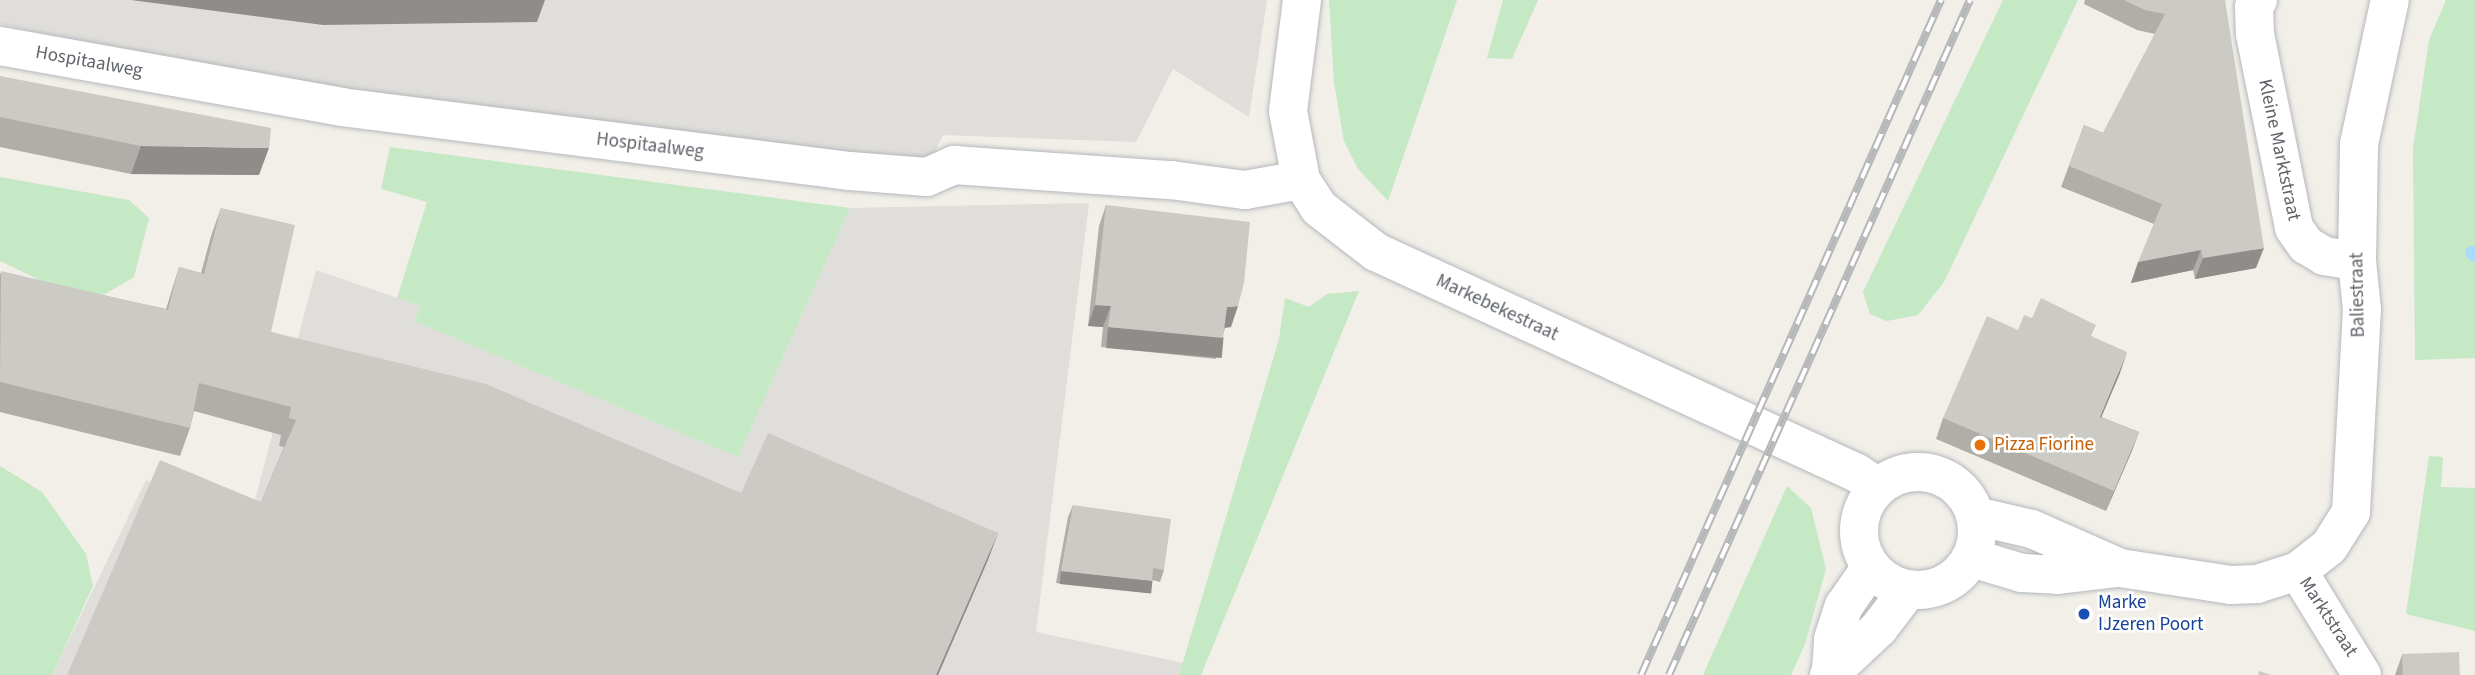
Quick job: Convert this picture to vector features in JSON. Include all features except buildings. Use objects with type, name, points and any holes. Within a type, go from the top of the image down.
[{"type":"street","name":"Markebekestraat","points":[[1302,0],[1288,111],[1301,180],[1319,208],[1376,252],[1857,474],[1878,487]]},
{"type":"street","name":"Kleine Marktstraat","points":[[2258,0],[2254,7],[2255,34],[2294,228],[2306,245],[2324,256],[2357,261]]},
{"type":"street","name":"Baliestraat","points":[[2298,571],[2329,547],[2351,512],[2362,310],[2357,261],[2359,144],[2390,0]]},
{"type":"street","name":"Hospitaalweg","points":[[0,46],[341,107],[850,171],[927,177],[954,165],[1171,180],[1245,190],[1301,180]]},
{"type":"street","points":[[1924,471],[1947,479],[1966,494],[1976,516],[1972,558],[1961,574],[1945,585],[1908,590],[1887,582],[1871,567],[1861,543],[1860,517],[1878,487],[1899,474],[1924,471]]},
{"type":"street","name":"Marktstraat","points":[[1976,516],[2032,529],[2120,568]]},
{"type":"street","name":"Marktstraat","points":[[1972,558],[2022,573],[2058,575],[2120,568],[2231,584],[2257,584],[2298,571],[2362,675]]},
{"type":"street","points":[[1830,673],[1833,639],[1844,606],[1871,567]]},
{"type":"street","points":[[1830,673],[1878,628],[1908,590]]},
{"type":"shaded area","points":[[0,0],[1267,0],[1249,117],[1173,69],[1136,142],[943,135],[929,164],[267,84],[0,24]]},
{"type":"shaded area","points":[[1089,203],[1036,632],[1184,663],[1179,675],[52,675],[146,480],[249,522],[316,270],[421,306],[414,321],[738,457],[850,208]]},
{"type":"green space","points":[[1329,0],[1457,0],[1388,201],[1358,169],[1344,141],[1334,83]]},
{"type":"green space","points":[[1503,0],[1538,0],[1512,59],[1487,58]]},
{"type":"green space","points":[[2003,0],[2078,0],[1944,282],[1918,315],[1887,321],[1870,314],[1863,292]]},
{"type":"green space","points":[[2446,0],[2475,0],[2475,358],[2415,360],[2413,149],[2429,40]]},
{"type":"green space","points":[[390,147],[850,208],[738,457],[414,321],[421,306],[397,298],[427,202],[381,189]]},
{"type":"green space","points":[[0,177],[129,200],[149,218],[134,277],[105,294],[90,295],[48,284],[0,261]]},
{"type":"green space","points":[[1359,291],[1201,675],[1179,675],[1279,339],[1285,298],[1309,307],[1327,294]]},
{"type":"green space","points":[[2429,456],[2443,457],[2441,487],[2475,488],[2475,631],[2406,614]]},
{"type":"green space","points":[[0,466],[42,492],[86,554],[93,586],[52,675],[0,675]]},
{"type":"green space","points":[[1787,486],[1811,508],[1826,569],[1805,644],[1791,675],[1703,675]]},
{"type":"railway","points":[[1641,675],[1941,0]]},
{"type":"railway","points":[[1669,675],[1970,0]]},
{"type":"place","name":"Pizza Fiorine","points":[[1980,445]]},
{"type":"place","name":"Marke IJzeren Poort","points":[[2084,614]]}]
